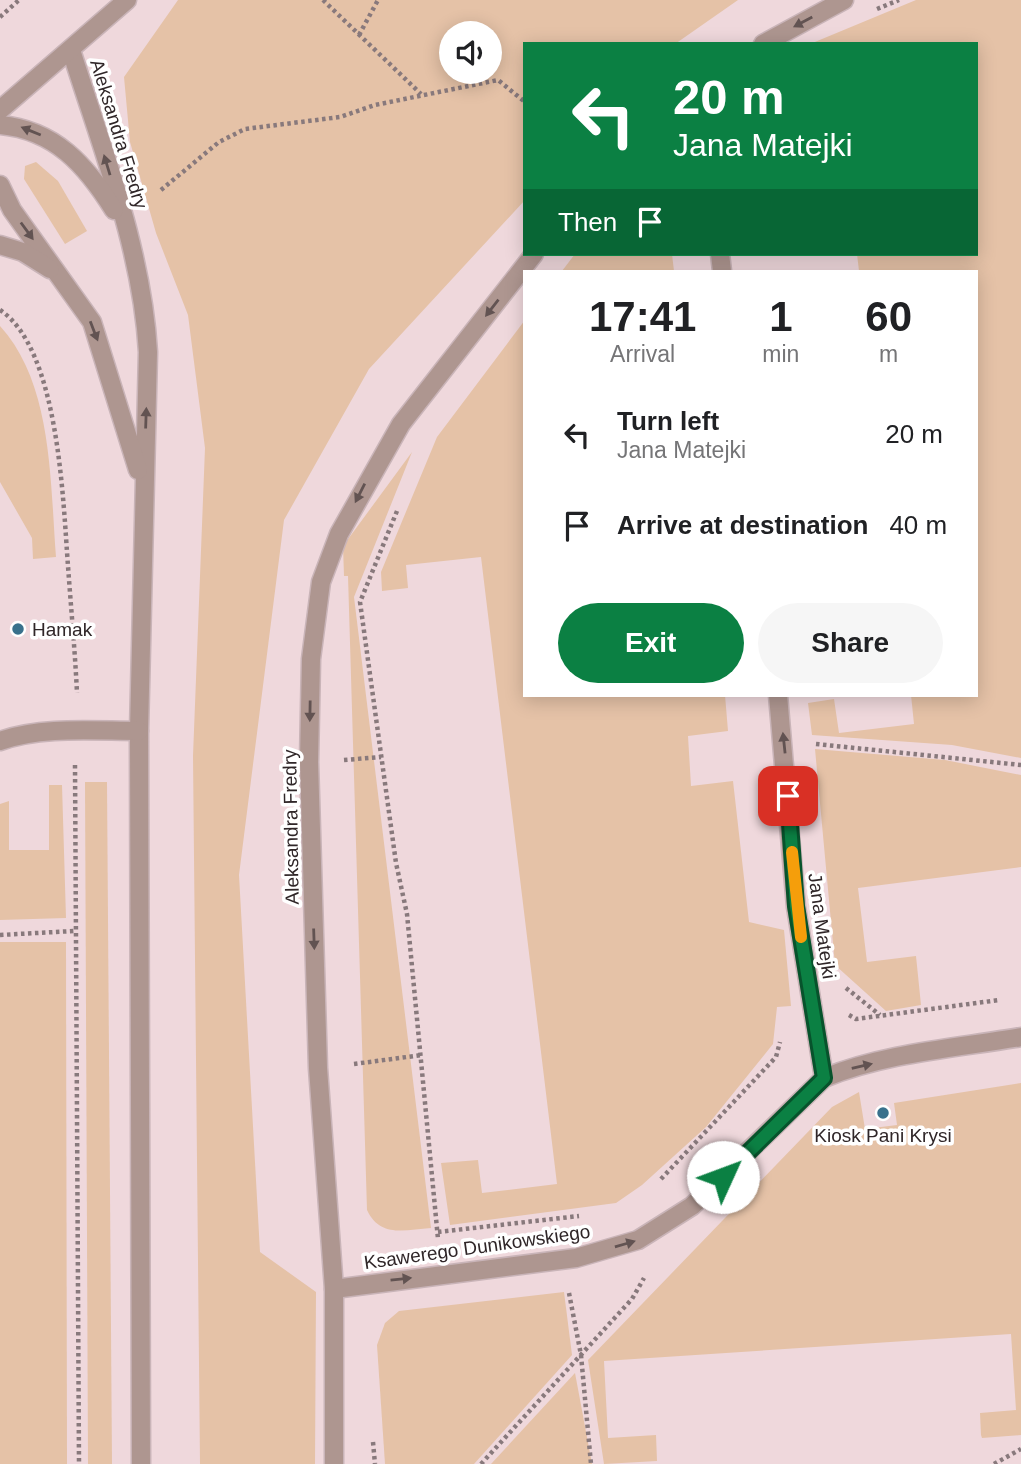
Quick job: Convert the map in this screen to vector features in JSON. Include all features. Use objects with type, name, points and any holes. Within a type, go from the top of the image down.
[{"type":"street","points":[[0,110],[127,0]]},
{"type":"street","points":[[767,42],[844,0]]},
{"type":"street","name":"Aleksandra Fredry","points":[[71,50],[127,230],[146,305],[148,352],[139,732],[141,1464]]},
{"type":"street","name":"Aleksandra Fredry","points":[[0,125],[21,127],[49,139],[91,173],[127,230]]},
{"type":"street","name":"Aleksandra Fredry","points":[[0,185],[12,210],[92,322],[112,379],[143,487]]},
{"type":"street","name":"Aleksandra Fredry","points":[[0,245],[23,252],[58,274]]},
{"type":"street","name":"Aleksandra Fredry","points":[[334,1464],[334,1289],[318,1068],[309,762],[311,659],[321,582],[340,534],[366,482],[401,424],[532,256]]},
{"type":"street","name":"Jana Matejki","points":[[778,697],[796,906],[824,1078]]},
{"type":"street","points":[[0,741],[75,731],[139,732]]},
{"type":"street","name":"Ksawerego Dunikowskiego","points":[[334,1289],[576,1258],[638,1240],[692,1206],[824,1078],[845,1070],[901,1057],[1021,1037]]},
{"type":"path","points":[[0,17],[19,0]]},
{"type":"path","points":[[323,0],[422,94]]},
{"type":"path","points":[[359,35],[378,0]]},
{"type":"path","points":[[161,190],[219,142],[245,129],[340,117],[422,94],[498,80],[523,100]]},
{"type":"path","points":[[0,310],[22,330],[33,353],[50,409],[60,467],[77,692],[74,931],[79,1464]]},
{"type":"path","points":[[400,505],[360,602],[396,863],[407,914],[436,1213]]},
{"type":"path","points":[[784,741],[1021,765]]},
{"type":"path","points":[[0,935],[74,931]]},
{"type":"path","points":[[653,1188],[776,1057],[785,1017],[837,1008],[856,1019],[1007,999]]},
{"type":"path","points":[[318,1068],[422,1055]]},
{"type":"path","points":[[438,1232],[590,1215]]},
{"type":"path","points":[[481,1464],[632,1299],[646,1272],[638,1240]]},
{"type":"path","points":[[567,1282],[581,1355],[591,1464]]},
{"type":"path","points":[[994,1464],[1021,1448]]},
{"type":"shaded area","points":[[178,0],[738,0],[678,42],[523,42],[523,202],[369,369],[284,520],[239,875],[260,1252],[316,1292],[315,1464],[200,1464],[193,756],[205,448],[188,315],[156,233],[130,142],[124,77]]},
{"type":"shaded area","points":[[916,0],[1021,0],[1021,758],[952,745],[812,735],[808,703],[834,699],[839,733],[914,724],[911,697],[978,697],[978,270],[859,270],[857,256],[978,256],[978,42],[815,42]]},
{"type":"shaded area","points":[[36,162],[58,181],[87,231],[65,244],[24,179],[25,166]]},
{"type":"shaded area","points":[[573,256],[672,256],[674,270],[563,270]]},
{"type":"shaded area","points":[[523,323],[523,697],[725,697],[728,731],[688,736],[691,786],[733,781],[749,922],[784,930],[791,1006],[777,1007],[773,1044],[706,1127],[642,1185],[616,1203],[450,1225],[441,1163],[478,1160],[482,1193],[557,1184],[481,557],[406,565],[408,588],[382,591],[381,572],[437,437]]},
{"type":"shaded area","points":[[0,326],[17,350],[30,376],[39,405],[50,466],[56,557],[33,559],[32,538],[0,482]]},
{"type":"shaded area","points":[[412,452],[354,597],[431,1228],[403,1231],[386,1229],[379,1225],[367,1210],[348,576],[344,576],[343,546]]},
{"type":"shaded area","points":[[815,749],[945,760],[1021,775],[1021,867],[858,888],[867,962],[916,956],[921,1005],[886,1011],[835,965]]},
{"type":"shaded area","points":[[85,782],[107,782],[112,1464],[88,1464]]},
{"type":"shaded area","points":[[49,785],[62,785],[66,918],[0,920],[0,804],[9,801],[9,850],[49,850]]},
{"type":"shaded area","points":[[0,942],[66,942],[67,1464],[0,1464]]},
{"type":"shaded area","points":[[1021,1083],[1021,1435],[982,1438],[981,1435],[980,1413],[1016,1410],[1011,1334],[604,1361],[608,1438],[656,1435],[657,1461],[604,1464],[588,1360],[832,1107],[859,1092],[865,1129],[897,1125],[894,1103]]},
{"type":"shaded area","points":[[564,1292],[572,1355],[474,1464],[385,1464],[377,1345],[385,1323],[399,1311]]},
{"type":"shaded area","points":[[575,1373],[592,1464],[491,1464]]},
{"type":"slow traffic","points":[[792,852],[801,937]]},
{"type":"place","name":"Hamak","points":[[18,629]]},
{"type":"place","name":"Kiosk Pani Krysi","points":[[883,1113]]},
{"type":"route","points":[[723,1177],[824,1078],[796,906],[788,796]]}]
